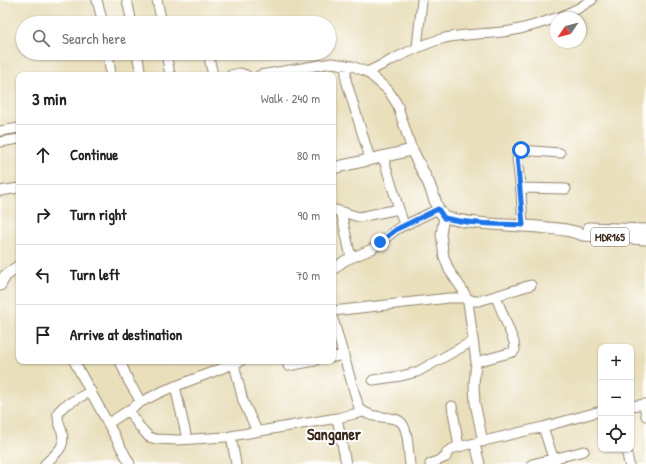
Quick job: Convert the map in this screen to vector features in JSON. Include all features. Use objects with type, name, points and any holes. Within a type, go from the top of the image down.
[{"type":"main road","points":[[336,167],[412,150],[429,184],[441,213]]},
{"type":"main road","name":"MDR165","points":[[441,213],[470,223],[523,225],[575,231],[583,235],[646,239]]},
{"type":"main road","name":"MDR165","points":[[575,231],[584,228],[646,230]]},
{"type":"main road","points":[[0,285],[5,276],[16,268]]},
{"type":"street","points":[[97,0],[101,16]]},
{"type":"street","points":[[127,0],[130,16]]},
{"type":"street","points":[[157,0],[160,16]]},
{"type":"street","points":[[418,48],[422,0]]},
{"type":"street","points":[[572,12],[592,0]]},
{"type":"street","points":[[367,72],[418,48],[444,38],[468,34],[504,32],[535,26],[550,21]]},
{"type":"street","points":[[109,60],[111,72]]},
{"type":"street","points":[[138,60],[140,72]]},
{"type":"street","points":[[169,60],[170,72]]},
{"type":"street","points":[[210,60],[212,72]]},
{"type":"street","points":[[278,72],[332,63],[346,65],[367,72],[388,90],[397,104],[412,150]]},
{"type":"street","points":[[346,65],[346,80],[370,159]]},
{"type":"street","points":[[0,131],[16,128]]},
{"type":"street","points":[[0,142],[16,139]]},
{"type":"street","points":[[523,225],[521,188],[517,158],[518,151],[560,153]]},
{"type":"street","points":[[383,157],[404,225]]},
{"type":"street","points":[[0,191],[16,188]]},
{"type":"street","points":[[521,188],[566,189]]},
{"type":"street","points":[[336,211],[359,217],[399,209]]},
{"type":"street","points":[[336,212],[342,216],[351,258]]},
{"type":"street","points":[[336,268],[351,258],[372,249],[404,225],[441,213],[441,234],[444,257],[466,298],[473,341],[476,362],[474,393],[480,464]]},
{"type":"street","points":[[336,311],[449,298],[466,298],[473,301],[479,301],[531,285]]},
{"type":"street","points":[[476,362],[513,352],[515,350],[514,342],[496,297]]},
{"type":"street","points":[[336,329],[359,408],[363,412],[378,417],[399,419],[403,424],[407,435],[410,464]]},
{"type":"street","points":[[373,380],[417,372],[473,341]]},
{"type":"street","points":[[336,356],[344,355]]},
{"type":"street","points":[[76,364],[130,464]]},
{"type":"street","points":[[121,364],[129,382],[141,402]]},
{"type":"street","points":[[109,423],[141,402],[223,364]]},
{"type":"street","points":[[237,364],[243,401],[257,431]]},
{"type":"street","points":[[288,366],[299,364]]},
{"type":"street","points":[[175,386],[187,440]]},
{"type":"street","points":[[45,464],[63,445],[64,439],[58,412],[64,406],[91,391]]},
{"type":"street","points":[[634,406],[645,404],[646,416]]},
{"type":"street","points":[[452,406],[459,447]]},
{"type":"street","points":[[128,410],[149,437],[156,439],[187,440],[231,436],[337,418],[363,412]]},
{"type":"street","points":[[430,464],[446,460],[447,452],[459,447],[543,427],[598,412]]},
{"type":"street","points":[[337,418],[346,464]]},
{"type":"street","points":[[543,427],[554,461]]},
{"type":"street","points":[[231,436],[236,464]]},
{"type":"street","points":[[532,464],[554,461],[584,450]]},
{"type":"street","points":[[627,452],[629,464]]},
{"type":"district","name":"Sanganer","points":[[334,434]]},
{"type":"route","points":[[380,242],[397,229],[438,209],[444,218],[456,221],[523,225],[517,155],[518,151],[521,150]]}]
